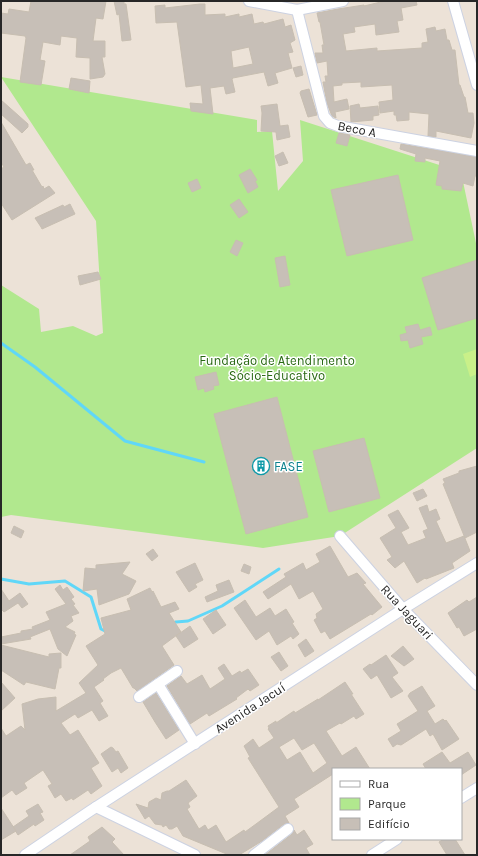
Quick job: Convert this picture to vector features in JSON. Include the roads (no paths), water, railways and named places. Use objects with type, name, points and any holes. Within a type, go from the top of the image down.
[{"type":"street","points":[[249,1],[297,10],[343,1]]},
{"type":"street","points":[[453,1],[477,85]]},
{"type":"street","name":"Beco A","points":[[297,10],[319,100],[324,116],[330,123],[338,126],[477,151]]},
{"type":"street","name":"Rua Jaguari","points":[[340,536],[403,609],[477,684]]},
{"type":"street","name":"Avenida Jacuí","points":[[25,855],[96,807],[477,563]]},
{"type":"street","points":[[139,697],[177,671]]},
{"type":"street","points":[[158,684],[195,744]]},
{"type":"street","points":[[462,797],[477,788]]},
{"type":"street","points":[[96,807],[195,855]]},
{"type":"street","points":[[254,855],[288,829]]},
{"type":"street","points":[[372,855],[395,840]]},
{"type":"waterway","points":[[1,343],[35,367],[125,441],[204,462]]},
{"type":"waterway","points":[[173,623],[188,621],[222,606],[279,569]]},
{"type":"waterway","points":[[1,579],[29,584],[65,581],[91,597],[101,629],[107,632]]},
{"type":"place","name":"FASE","points":[[261,466]]},
{"type":"park label","name":"Fundação de Atendimento Sócio-Educativo","points":[[277,368]]}]
